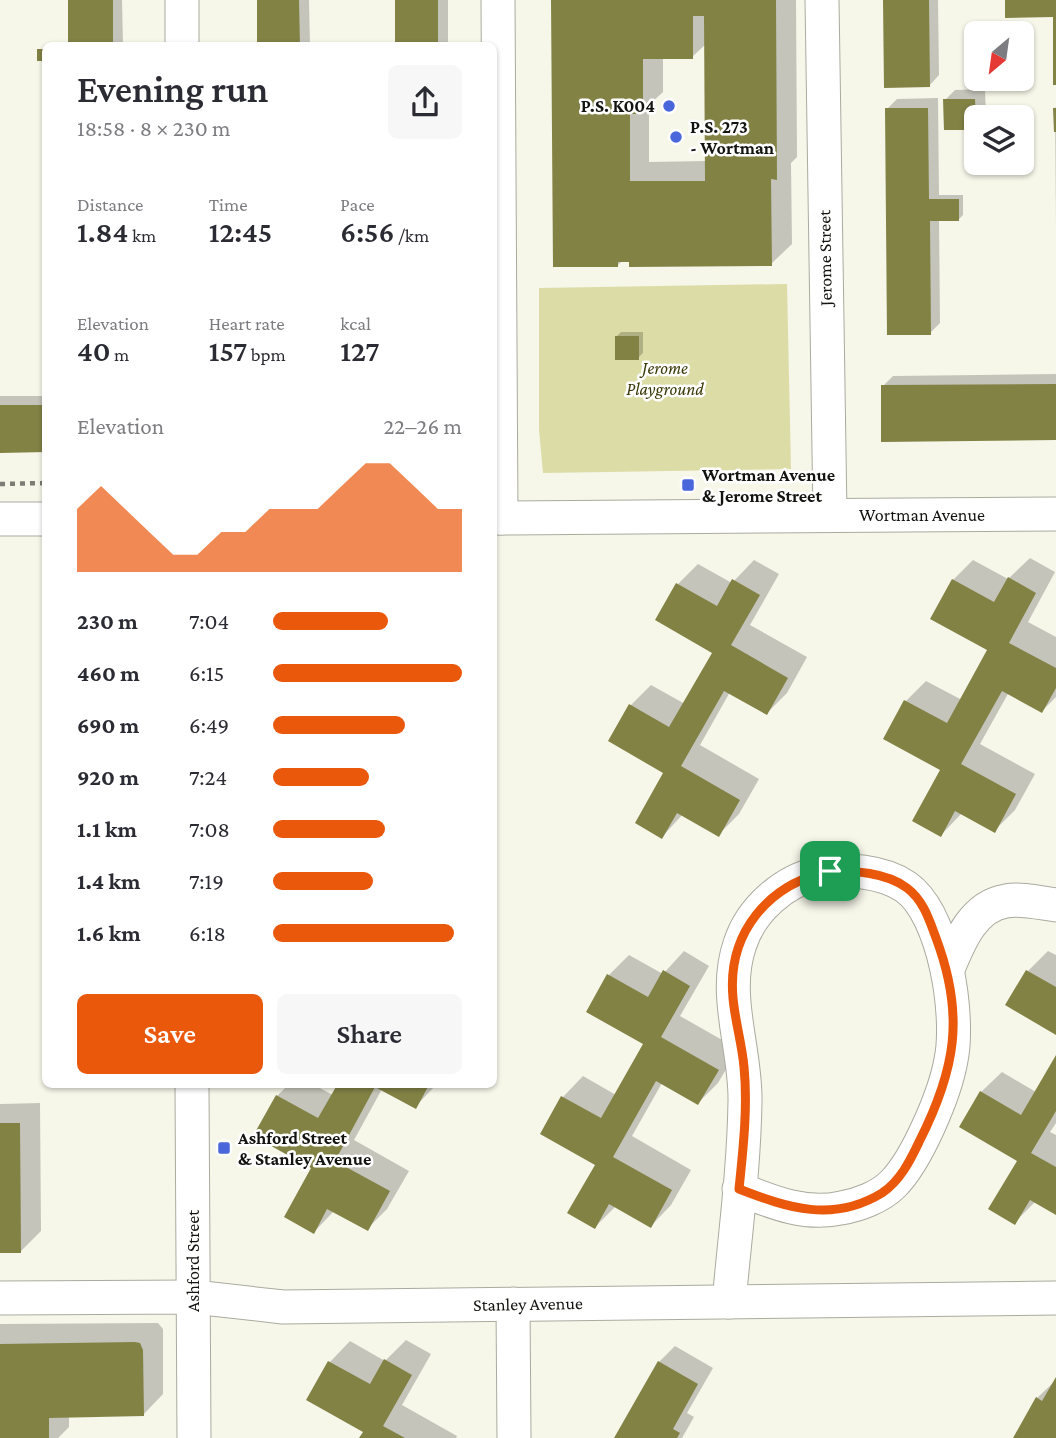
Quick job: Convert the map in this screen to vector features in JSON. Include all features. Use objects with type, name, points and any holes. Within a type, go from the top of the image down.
[{"type":"street","points":[[182,0],[182,42]]},
{"type":"street","points":[[497,518],[498,0]]},
{"type":"street","name":"Jerome Street","points":[[822,0],[830,515]]},
{"type":"street","name":"Wortman Avenue","points":[[497,518],[1056,514]]},
{"type":"street","points":[[0,519],[42,519]]},
{"type":"street","points":[[729,1302],[745,1079],[733,997],[733,978],[740,943],[755,915],[769,900],[798,881],[830,871],[862,873],[897,882],[906,887],[924,908],[948,969],[953,997],[951,1060],[931,1119],[892,1185],[860,1203],[839,1209],[800,1210],[779,1205],[739,1189]]},
{"type":"street","points":[[948,969],[968,928],[978,915],[989,908],[1006,901],[1056,905]]},
{"type":"street","name":"Ashford Street","points":[[192,1088],[194,1438]]},
{"type":"street","name":"Stanley Avenue","points":[[0,1298],[194,1297],[283,1307],[1056,1298]]},
{"type":"street","points":[[513,1304],[514,1438]]},
{"type":"path","points":[[0,484],[42,484]]},
{"type":"green space","name":"Jerome Playground","points":[[787,284],[791,469],[543,473],[539,430],[539,288]]},
{"type":"building","points":[[68,0],[113,0],[113,42],[68,42]]},
{"type":"building","points":[[257,0],[299,0],[300,42],[257,42]]},
{"type":"building","points":[[395,0],[438,0],[438,42],[395,42]]},
{"type":"building","points":[[551,0],[776,0],[777,180],[771,179],[772,266],[629,267],[629,262],[618,262],[618,267],[553,267]],"holes":[[[693,16],[704,16],[705,181],[630,181],[630,114],[643,114],[643,59],[693,59]]]},
{"type":"building","points":[[883,0],[929,0],[930,87],[884,88]]},
{"type":"building","points":[[1005,0],[1056,0],[1056,85],[1053,85],[1053,17],[1005,18]]},
{"type":"building","points":[[37,49],[42,49],[42,61],[37,61]]},
{"type":"building","points":[[943,99],[975,99],[975,105],[964,105],[964,130],[944,130]]},
{"type":"building","points":[[885,108],[928,108],[929,199],[959,199],[959,221],[930,221],[931,335],[887,335]]},
{"type":"building","points":[[1053,108],[1056,108],[1056,132],[1054,132]]},
{"type":"building","points":[[615,336],[639,336],[639,360],[615,360]]},
{"type":"building","points":[[1056,384],[1056,440],[881,442],[881,385]]},
{"type":"building","points":[[0,405],[42,405],[42,452],[0,453]]},
{"type":"building","points":[[1008,577],[1036,593],[1009,643],[1056,668],[1056,688],[1042,713],[1002,691],[961,764],[1016,794],[995,833],[955,811],[941,837],[912,821],[940,770],[883,739],[904,700],[947,723],[987,650],[930,619],[952,579],[994,602]]},
{"type":"building","points":[[732,579],[760,595],[731,645],[788,678],[767,715],[724,691],[681,766],[740,800],[719,837],[677,813],[662,839],[635,823],[663,773],[608,741],[629,704],[669,727],[712,653],[655,620],[676,583],[717,606]]},
{"type":"building","points":[[663,970],[690,986],[661,1037],[719,1070],[698,1105],[656,1081],[613,1157],[672,1190],[651,1228],[609,1204],[595,1229],[567,1213],[595,1165],[540,1134],[561,1096],[601,1118],[643,1044],[586,1012],[607,974],[648,997]]},
{"type":"building","points":[[1026,970],[1056,987],[1056,1035],[1005,1005]]},
{"type":"building","points":[[1056,1055],[1056,1111],[1031,1153],[1056,1167],[1056,1215],[1030,1200],[1015,1225],[988,1209],[1017,1161],[959,1127],[980,1091],[1021,1115]]},
{"type":"building","points":[[335,1088],[374,1088],[335,1161],[390,1191],[368,1231],[327,1209],[314,1234],[284,1217],[311,1168],[253,1136],[276,1095],[318,1118]]},
{"type":"building","points":[[377,1088],[427,1088],[416,1109]]},
{"type":"building","points":[[0,1123],[20,1123],[21,1253],[0,1253]]},
{"type":"building","points":[[140,1343],[143,1350],[144,1416],[49,1418],[49,1438],[0,1438],[0,1344]]},
{"type":"building","points":[[384,1359],[412,1375],[383,1426],[405,1438],[359,1438],[363,1432],[306,1400],[328,1361],[370,1384]]},
{"type":"building","points":[[658,1361],[698,1384],[673,1429],[680,1433],[677,1438],[614,1438]]},
{"type":"building","points":[[1056,1377],[1056,1438],[1013,1438],[1036,1397],[1042,1401]]},
{"type":"place","name":"P.S. K004","points":[[669,106]]},
{"type":"place","name":"P.S. 273 - Wortman","points":[[676,137]]},
{"type":"place","name":"Wortman Avenue & Jerome Street","points":[[688,485]]},
{"type":"place","name":"Ashford Street & Stanley Avenue","points":[[224,1148]]},
{"type":"route","points":[[830,871],[878,876],[897,882],[916,896],[929,919],[948,969],[954,1027],[951,1060],[931,1119],[892,1185],[880,1194],[839,1209],[800,1210],[779,1205],[739,1189],[745,1101],[744,1067],[733,997],[733,978],[740,943],[755,915],[785,888],[814,874],[830,871]]}]
